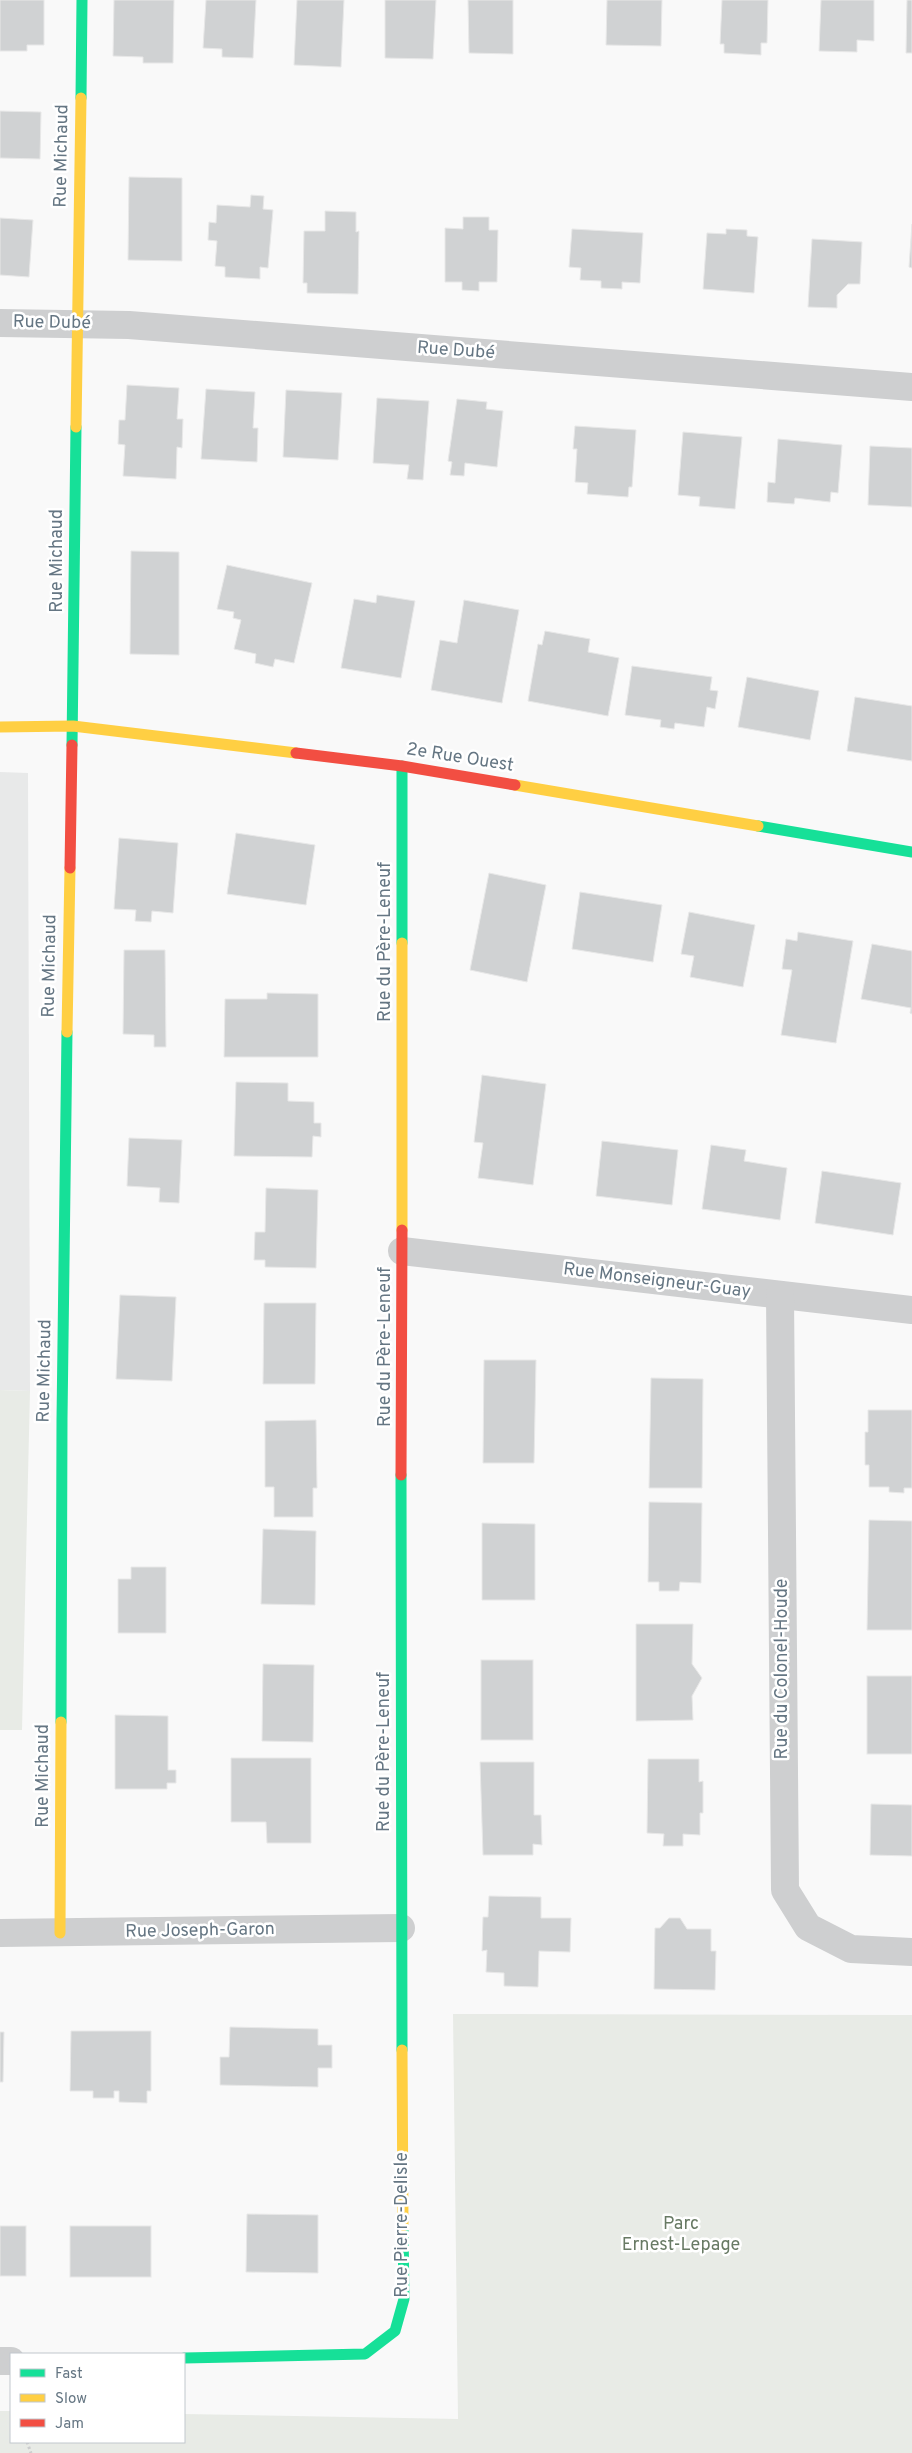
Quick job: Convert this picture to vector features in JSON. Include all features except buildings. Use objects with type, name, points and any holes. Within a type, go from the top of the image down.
[{"type":"street","name":"Rue Michaud","points":[[60,1933],[62,1399],[82,0]]},
{"type":"street","name":"Rue Dubé","points":[[0,323],[76,323],[912,387]]},
{"type":"street","name":"2e Rue Ouest","points":[[0,727],[73,726],[402,766],[912,852]]},
{"type":"street","name":"Rue du Père-Leneuf","points":[[401,1928],[402,766]]},
{"type":"street","name":"Rue Monseigneur-Guay","points":[[402,1251],[912,1310]]},
{"type":"street","name":"Rue du Colonel-Houde","points":[[780,1295],[785,1890],[808,1927],[851,1949],[912,1952]]},
{"type":"street","name":"Rue Joseph-Garon","points":[[0,1933],[401,1928]]},
{"type":"street","name":"Rue Pierre-Delisle","points":[[185,2358],[365,2354],[395,2331],[404,2299],[401,1928]]},
{"type":"shaded area","points":[[0,772],[28,773],[30,1391],[0,1390]]},
{"type":"green space","points":[[0,1390],[30,1391],[22,1730],[0,1730]]},
{"type":"green space","name":"Parc Ernest-Lepage","points":[[453,2014],[912,2015],[912,2453],[0,2453],[0,2411],[10,2411],[10,2443],[185,2443],[185,2414],[458,2419]]},
{"type":"traffic: fast","points":[[81,98],[82,0]]},
{"type":"traffic: fast","points":[[72,745],[76,427]]},
{"type":"traffic: fast","points":[[402,766],[402,943]]},
{"type":"traffic: fast","points":[[758,826],[912,852]]},
{"type":"traffic: fast","points":[[61,1722],[62,1419],[67,1032]]},
{"type":"traffic: fast","points":[[401,1475],[402,2050]]},
{"type":"traffic: fast","points":[[185,2358],[365,2354],[395,2331],[404,2299],[403,2226]]},
{"type":"traffic: slow","points":[[76,427],[81,98]]},
{"type":"traffic: slow","points":[[0,727],[73,726],[296,753]]},
{"type":"traffic: slow","points":[[515,785],[758,826]]},
{"type":"traffic: slow","points":[[67,1032],[70,868]]},
{"type":"traffic: slow","points":[[402,943],[402,1230]]},
{"type":"traffic: slow","points":[[60,1933],[61,1722]]},
{"type":"traffic: slow","points":[[402,2050],[403,2226]]},
{"type":"traffic: jam","points":[[70,868],[72,745]]},
{"type":"traffic: jam","points":[[296,753],[402,766],[515,785]]},
{"type":"traffic: jam","points":[[401,1475],[402,1230]]}]
